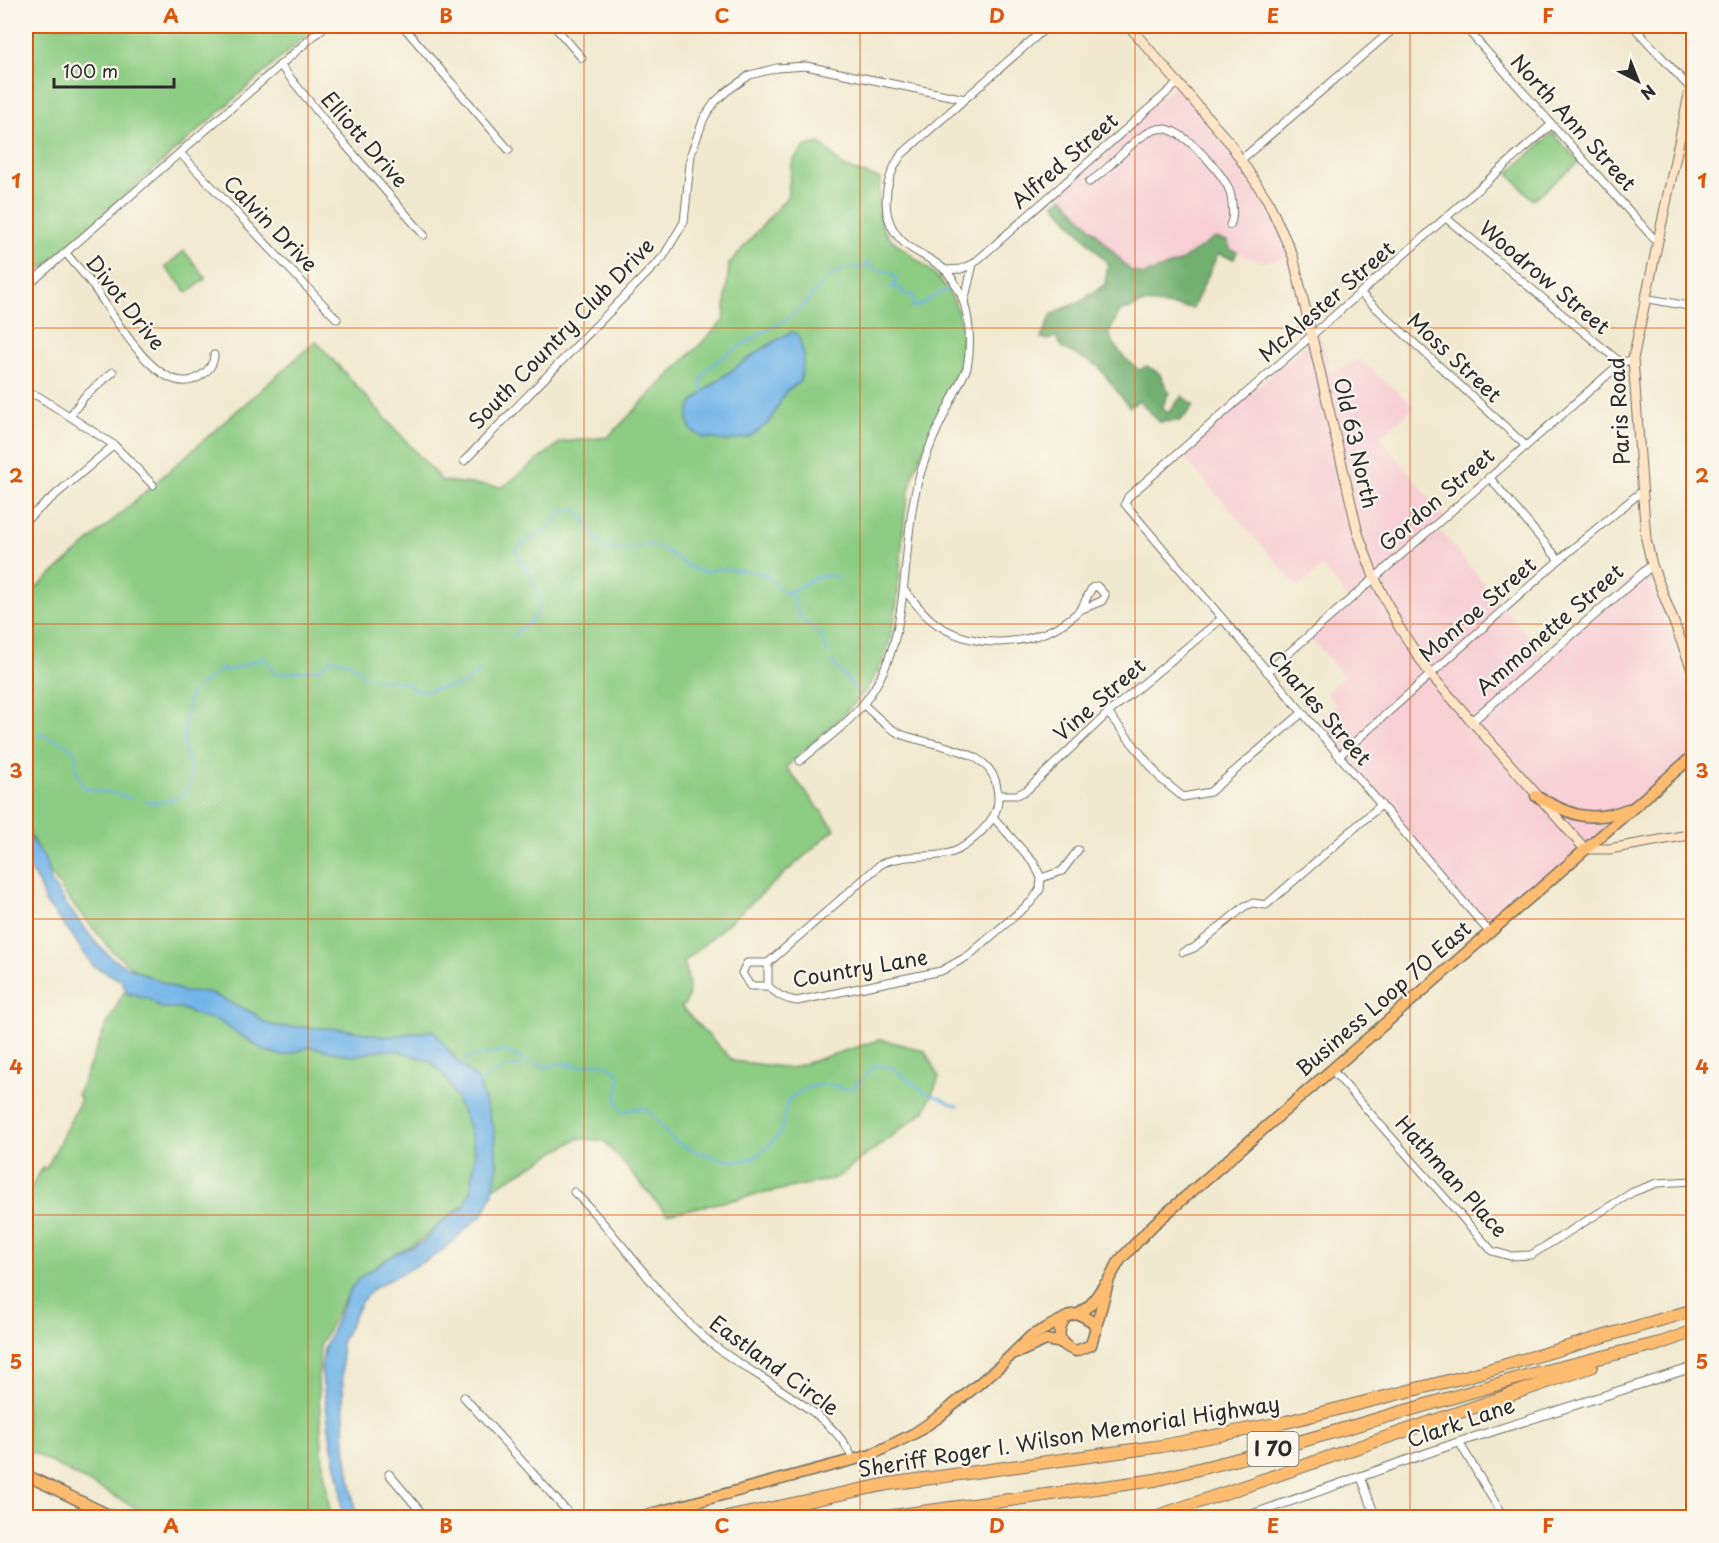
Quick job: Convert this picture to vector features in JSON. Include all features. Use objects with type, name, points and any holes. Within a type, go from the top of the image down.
[{"type":"highway","name":"Sheriff Roger I. Wilson Memorial Highway","points":[[726,1518],[888,1484],[1162,1446],[1286,1422],[1468,1376],[1694,1310]]},
{"type":"highway","points":[[1152,1518],[1694,1331]]},
{"type":"highway","name":"Sheriff Roger I. Wilson Memorial Highway","points":[[878,1518],[1155,1480],[1254,1455],[1529,1376],[1660,1343]]},
{"type":"main road","name":"Old 63 North","points":[[1129,26],[1179,82],[1242,159],[1268,201],[1293,256],[1358,533],[1374,577],[1400,627],[1430,674],[1584,849]]},
{"type":"main road","name":"Paris Road","points":[[1694,71],[1644,298],[1633,359],[1642,491],[1652,565],[1694,675]]},
{"type":"main road","name":"Business Loop 70 East","points":[[1079,1314],[1091,1304],[1120,1260],[1153,1225],[1694,755]]},
{"type":"main road","points":[[1536,796],[1582,818],[1612,815],[1636,805]]},
{"type":"main road","points":[[1584,849],[1609,849],[1694,834]]},
{"type":"main road","name":"Business Loop 70 East","points":[[1096,1330],[1109,1279]]},
{"type":"main road","points":[[636,1518],[853,1461],[915,1433],[1013,1354],[1031,1336],[1079,1314],[1093,1322],[1096,1330],[1091,1345],[1084,1350],[1076,1351],[1051,1340],[1040,1341],[1013,1354]]},
{"type":"main road","points":[[1062,1343],[1059,1335],[1064,1320]]},
{"type":"main road","points":[[26,1475],[114,1518]]},
{"type":"street","points":[[26,287],[325,26]]},
{"type":"street","points":[[403,26],[508,150]]},
{"type":"street","points":[[554,26],[582,58]]},
{"type":"street","points":[[964,302],[946,270],[908,246],[892,227],[887,214],[887,182],[901,155],[1048,26]]},
{"type":"street","points":[[1242,159],[1397,26]]},
{"type":"street","name":"North Ann Street","points":[[1464,26],[1656,242]]},
{"type":"street","points":[[1633,26],[1689,88]]},
{"type":"street","name":"Elliott Drive","points":[[280,65],[328,126],[424,235]]},
{"type":"street","name":"South Country Club Drive","points":[[464,462],[663,257],[684,222],[691,154],[698,132],[715,102],[738,82],[764,71],[806,66],[965,99]]},
{"type":"street","name":"Alfred Street","points":[[946,270],[960,269],[972,264],[1179,82]]},
{"type":"street","points":[[1683,120],[1694,123]]},
{"type":"street","name":"McAlester Street","points":[[1125,504],[1128,497],[1551,125]]},
{"type":"street","points":[[1089,182],[1147,133],[1160,128],[1179,133],[1228,186],[1234,219],[1230,225]]},
{"type":"street","name":"Calvin Drive","points":[[180,153],[337,319]]},
{"type":"street","name":"Woodrow Street","points":[[1446,219],[1621,363]]},
{"type":"street","name":"Divot Drive","points":[[66,253],[95,288],[115,321],[162,375],[179,381],[198,378],[213,364],[214,355]]},
{"type":"street","points":[[800,761],[863,704],[883,673],[895,641],[905,591],[915,494],[931,447],[967,368],[970,346],[964,302],[972,264]]},
{"type":"street","name":"Moss Street","points":[[1361,294],[1526,446]]},
{"type":"street","points":[[1644,298],[1694,307]]},
{"type":"street","name":"Gordon Street","points":[[1267,672],[1621,363],[1633,359]]},
{"type":"street","points":[[70,416],[84,397],[113,372]]},
{"type":"street","points":[[26,393],[38,396],[114,445],[153,485]]},
{"type":"street","points":[[26,520],[114,445]]},
{"type":"street","points":[[1489,477],[1559,560]]},
{"type":"street","name":"Monroe Street","points":[[1339,756],[1559,560],[1642,491]]},
{"type":"street","name":"Charles Street","points":[[1125,504],[1490,933]]},
{"type":"street","name":"Ammonette Street","points":[[1471,722],[1652,565]]},
{"type":"street","points":[[905,591],[931,620],[958,634],[983,640],[1026,641],[1061,626],[1082,609]]},
{"type":"street","name":"Vine Street","points":[[998,795],[1017,795],[1027,790],[1108,713],[1221,619]]},
{"type":"street","points":[[863,704],[902,734],[973,755],[985,764],[996,777],[998,795],[993,817],[1034,863],[1041,878],[1062,871],[1078,850]]},
{"type":"street","points":[[1108,713],[1161,779],[1183,797],[1210,792],[1302,713]]},
{"type":"street","points":[[1183,952],[1194,948],[1245,906],[1253,903],[1266,905],[1381,805]]},
{"type":"street","name":"Country Lane","points":[[993,817],[966,846],[952,853],[897,856],[881,864],[768,963],[768,986],[785,1000],[797,1001],[941,971],[968,956],[1032,901],[1040,889],[1041,878]]},
{"type":"street","points":[[768,963],[747,963],[742,973],[750,986],[768,986]]},
{"type":"street","name":"Hathman Place","points":[[1332,1070],[1492,1251],[1510,1256],[1531,1255],[1633,1192],[1657,1183],[1694,1181]]},
{"type":"street","name":"Eastland Circle","points":[[574,1192],[697,1331],[724,1353],[827,1424],[849,1447],[853,1461]]},
{"type":"street","name":"Clark Lane","points":[[1242,1518],[1268,1513],[1459,1442],[1694,1367]]},
{"type":"street","points":[[464,1397],[573,1518]]},
{"type":"street","points":[[1459,1442],[1504,1518]]},
{"type":"street","points":[[389,1474],[426,1518]]},
{"type":"street","points":[[1361,1478],[1376,1518]]},
{"type":"street","points":[[1690,1518],[1694,1514]]},
{"type":"shaded area","points":[[1179,82],[1242,159],[1293,256],[1263,262],[1231,250],[1215,238],[1179,262],[1143,275],[1130,270],[1057,190]]},
{"type":"shaded area","points":[[1320,332],[1330,373],[1359,359],[1415,407],[1380,437],[1445,517],[1436,526],[1545,657],[1645,566],[1693,694],[1693,752],[1490,931],[1315,724],[1336,705],[1326,693],[1344,676],[1310,637],[1350,600],[1322,567],[1298,587],[1181,454]]},
{"type":"green space","points":[[26,26],[317,26],[26,282]]},
{"type":"green space","points":[[1553,133],[1579,162],[1533,200],[1508,173]]},
{"type":"green space","points":[[820,143],[844,167],[880,179],[879,206],[882,226],[889,237],[931,271],[951,294],[959,315],[962,336],[961,356],[948,396],[921,454],[907,499],[896,608],[883,660],[862,695],[786,767],[835,829],[684,962],[689,992],[688,998],[681,1007],[733,1061],[791,1068],[881,1039],[925,1051],[939,1077],[925,1111],[836,1178],[667,1214],[604,1141],[579,1138],[456,1210],[424,1238],[366,1273],[344,1300],[320,1345],[318,1379],[323,1464],[331,1517],[153,1517],[26,1449],[26,1197],[43,1167],[46,1169],[81,1099],[77,1095],[106,1026],[124,992],[132,996],[143,976],[112,951],[69,899],[40,860],[27,824],[26,597],[316,341],[442,481],[503,487],[561,442],[608,437],[724,320],[729,264],[787,197],[793,160],[806,146]]},
{"type":"green space","points":[[1063,197],[1130,270],[1143,275],[1179,262],[1215,238],[1227,241],[1231,250],[1237,252],[1234,259],[1218,254],[1193,308],[1143,303],[1120,311],[1109,334],[1121,354],[1139,370],[1147,366],[1159,373],[1169,392],[1162,408],[1168,413],[1182,396],[1194,406],[1180,421],[1159,422],[1139,401],[1129,407],[1098,366],[1062,348],[1056,336],[1049,340],[1041,338],[1052,314],[1083,300],[1105,284],[1108,264],[1054,204]]},
{"type":"green space","points":[[184,251],[206,278],[188,293],[165,267]]},
{"type":"water","points":[[792,332],[798,334],[804,356],[800,382],[786,391],[769,423],[749,437],[728,441],[704,438],[692,431],[688,414],[690,407],[698,397],[739,365]]},
{"type":"water","points":[[26,831],[45,859],[51,882],[97,944],[113,959],[184,992],[208,992],[253,1013],[265,1023],[277,1026],[344,1029],[385,1037],[433,1030],[459,1063],[478,1080],[494,1130],[497,1166],[493,1192],[484,1213],[438,1254],[374,1288],[361,1302],[341,1343],[345,1446],[356,1517],[342,1517],[340,1483],[332,1448],[321,1369],[324,1348],[350,1290],[359,1278],[393,1255],[423,1242],[444,1220],[464,1207],[471,1190],[475,1152],[468,1123],[446,1078],[430,1061],[398,1051],[381,1050],[353,1056],[310,1047],[283,1056],[265,1051],[217,1020],[180,1008],[161,1008],[149,999],[126,992],[122,981],[92,965],[70,932],[45,902],[39,885],[26,862]]},
{"type":"waterway","points":[[846,269],[863,267],[867,263],[879,271],[890,272],[897,279],[894,286]]},
{"type":"waterway","points":[[829,277],[842,270]]},
{"type":"waterway","points":[[705,394],[701,381],[708,369],[718,360],[794,314],[825,280]]},
{"type":"waterway","points":[[889,287],[903,289],[902,294],[913,295],[913,307],[948,290]]},
{"type":"waterway","points":[[513,636],[531,621],[539,604],[538,594],[516,549],[554,523],[562,513],[572,508],[582,517],[597,541],[607,548],[622,550],[652,545],[700,571],[722,569],[768,575],[778,589],[791,594],[799,616],[821,636],[828,653]]},
{"type":"waterway","points":[[789,592],[819,576],[838,576]]},
{"type":"waterway","points":[[145,801],[161,802],[177,798],[188,788],[191,771],[185,752],[184,738],[190,694],[223,668],[227,671],[265,658],[275,674],[320,669],[331,659],[351,664],[365,677],[408,683],[413,689],[426,691],[464,684],[480,671]]},
{"type":"waterway","points":[[832,661],[859,694]]},
{"type":"waterway","points":[[38,734],[69,746],[73,750],[77,755],[76,768],[84,787],[120,794],[131,799]]},
{"type":"waterway","points":[[459,1064],[469,1057],[504,1051],[526,1060]]},
{"type":"waterway","points":[[530,1063],[546,1067],[563,1062],[570,1068],[571,1062],[578,1067],[596,1063],[610,1067],[620,1075],[616,1100],[622,1112],[643,1107],[677,1142],[709,1155],[732,1160],[742,1161],[753,1157],[778,1136],[781,1132],[787,1102],[796,1094],[809,1087],[823,1084],[842,1089],[853,1088],[875,1065],[891,1067],[925,1092],[958,1106]]},
{"type":"waterway","points":[[477,1084],[502,1068],[525,1065]]}]
